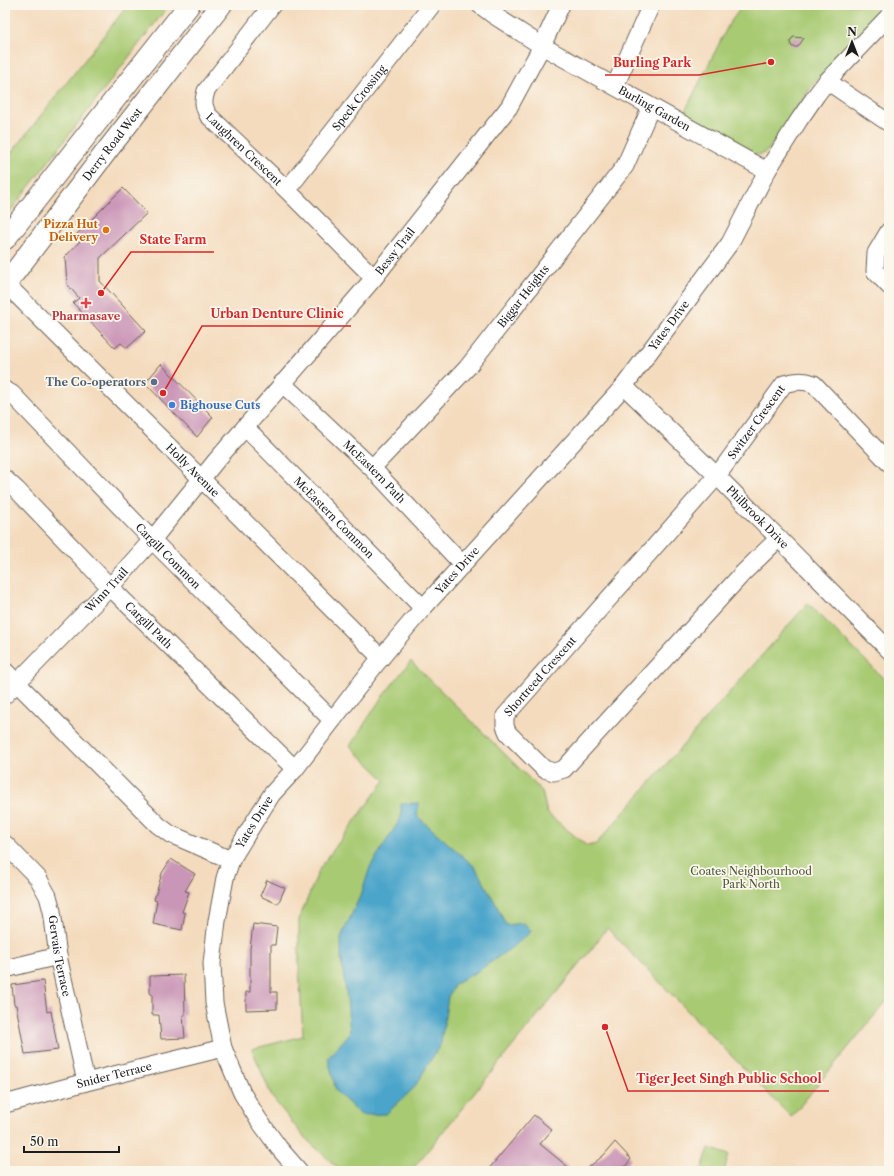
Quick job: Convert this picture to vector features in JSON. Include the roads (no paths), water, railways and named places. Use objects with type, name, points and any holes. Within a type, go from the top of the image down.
[{"type":"main road","points":[[5,239],[189,5]]},
{"type":"main road","name":"Derry Road West","points":[[5,284],[221,5]]},
{"type":"street","name":"Laughren Crescent","points":[[272,5],[206,91],[203,100],[204,107],[208,115],[287,190],[374,278]]},
{"type":"street","name":"Speck Crossing","points":[[287,190],[432,5]]},
{"type":"street","points":[[480,5],[542,46]]},
{"type":"street","name":"Bessy Trail","points":[[201,478],[374,278],[509,107],[542,46],[561,5]]},
{"type":"street","points":[[615,86],[651,5]]},
{"type":"street","name":"Yates Drive","points":[[299,1171],[279,1148],[258,1119],[242,1093],[223,1048],[214,1003],[212,963],[217,921],[225,878],[231,860],[272,794],[295,769],[381,658],[462,564],[624,386],[730,243],[767,171],[799,120],[827,80],[889,16]]},
{"type":"street","name":"Burling Garden","points":[[542,46],[767,171]]},
{"type":"street","points":[[827,80],[889,123]]},
{"type":"street","name":"Biggar Heights","points":[[372,468],[467,368],[625,166],[651,107]]},
{"type":"street","points":[[889,232],[876,253],[875,271],[889,286]]},
{"type":"street","name":"Holly Avenue","points":[[5,284],[381,658]]},
{"type":"street","name":"Switzer Crescent","points":[[717,476],[784,384],[795,381],[805,381],[814,384],[889,462]]},
{"type":"street","name":"McEastern Path","points":[[282,383],[372,468],[462,564]]},
{"type":"street","name":"Philbrook Drive","points":[[624,386],[717,476],[889,650]]},
{"type":"street","name":"Cargill Common","points":[[5,390],[12,394],[152,540],[332,720]]},
{"type":"street","name":"McEastern Common","points":[[245,427],[423,608]]},
{"type":"street","name":"Shortreed Crescent","points":[[717,476],[505,716],[505,726],[508,733],[544,769],[554,772],[564,769],[743,573],[779,538]]},
{"type":"street","name":"Cargill Path","points":[[5,478],[110,587],[295,769]]},
{"type":"street","name":"Winn Trail","points":[[9,683],[110,587],[152,540],[201,478]]},
{"type":"street","points":[[9,683],[164,830],[231,860]]},
{"type":"street","name":"Gervais Terrace","points":[[5,844],[38,878],[48,896],[52,911],[58,956],[86,1082]]},
{"type":"street","points":[[5,969],[58,956]]},
{"type":"street","name":"Snider Terrace","points":[[5,1104],[223,1048]]},
{"type":"water","points":[[419,803],[417,816],[475,867],[506,925],[524,923],[532,931],[514,946],[478,971],[455,984],[448,997],[441,1043],[414,1088],[386,1114],[361,1115],[336,1091],[328,1058],[350,1033],[341,958],[341,937],[362,892],[370,867],[401,818],[401,804]]},
{"type":"place","name":"Burling Park","points":[[771,62]]},
{"type":"place","name":"Pizza Hut Delivery","points":[[106,230]]},
{"type":"place","name":"State Farm","points":[[101,293]]},
{"type":"place","name":"Pharmasave","points":[[86,303]]},
{"type":"place","name":"The Co-operators","points":[[154,382]]},
{"type":"place","name":"Urban Denture Clinic","points":[[163,393]]},
{"type":"place","name":"Bighouse Cuts","points":[[172,405]]},
{"type":"place","name":"Tiger Jeet Singh Public School","points":[[605,1027]]},
{"type":"park label","name":"Coates Neighbourhood Park North","points":[[751,877]]}]
